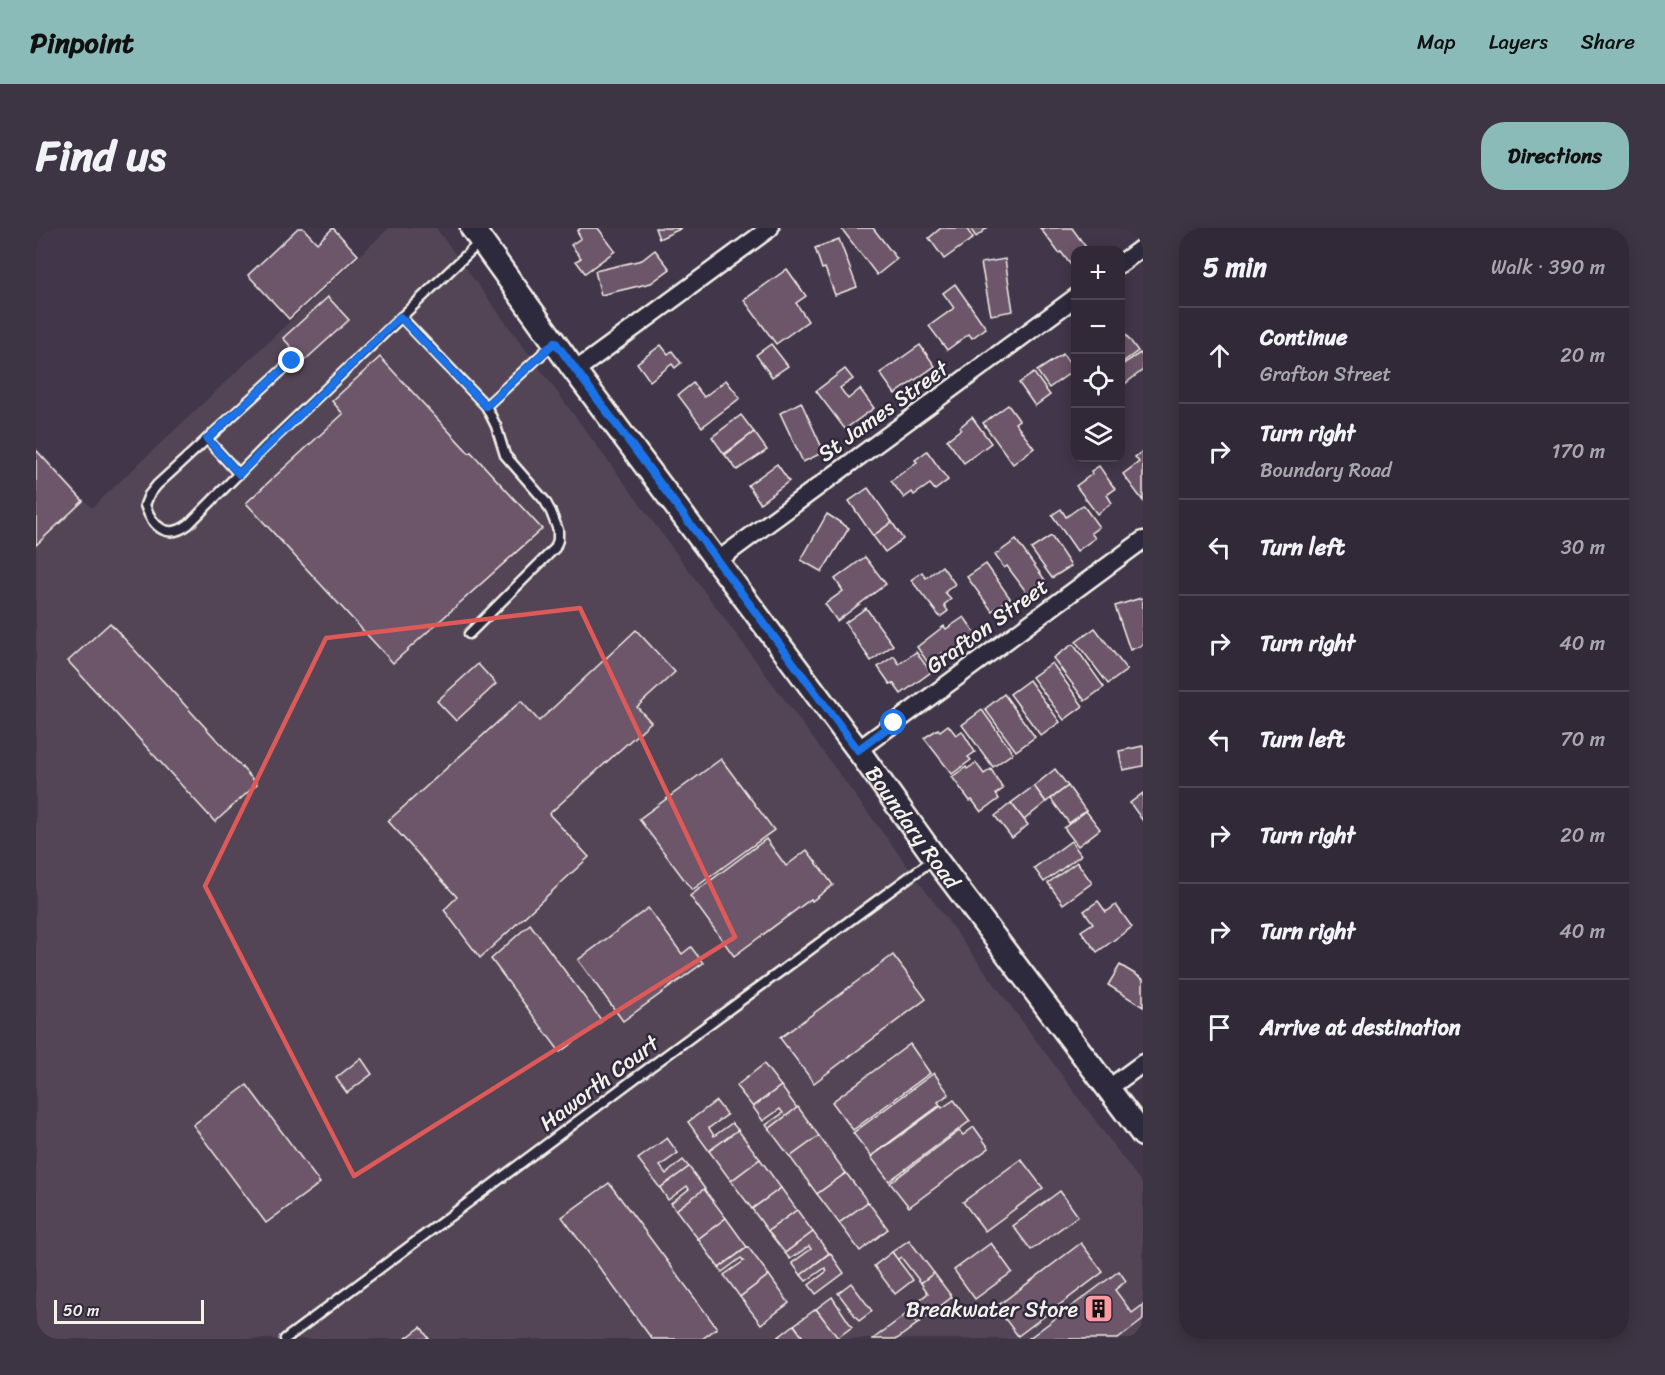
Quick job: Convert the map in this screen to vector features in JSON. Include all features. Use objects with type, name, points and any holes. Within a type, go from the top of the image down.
[{"type":"street","points":[[575,371],[770,228]]},
{"type":"street","name":"Boundary Road","points":[[477,234],[575,371],[1143,1135]]},
{"type":"street","points":[[1125,260],[1143,247]]},
{"type":"street","name":"St James Street","points":[[717,561],[1072,300]]},
{"type":"street","name":"Grafton Street","points":[[858,750],[1143,540]]},
{"type":"street","points":[[1108,1088],[1143,1063]]},
{"type":"lane","points":[[292,361],[148,495],[145,505],[148,515],[160,528],[169,532],[180,531],[189,524],[400,317],[477,234]]},
{"type":"lane","points":[[400,317],[486,406],[506,455],[545,501],[558,530],[555,548],[469,634]]},
{"type":"lane","points":[[486,406],[555,342]]},
{"type":"lane","points":[[207,439],[239,474]]},
{"type":"lane","name":"Haworth Court","points":[[285,1339],[935,858]]},
{"type":"highlighted area","points":[[580,608],[735,937],[354,1176],[205,886],[326,638]]},
{"type":"shaded area","points":[[389,228],[436,228],[1143,1185],[1143,1339],[36,1339],[36,447],[92,508]]},
{"type":"building","points":[[298,228],[303,228],[317,243],[333,228],[358,255],[289,319],[248,275]]},
{"type":"building","points":[[581,228],[598,228],[615,251],[585,273],[576,261],[581,258],[571,245],[581,238],[577,231]]},
{"type":"building","points":[[655,228],[682,228],[659,239]]},
{"type":"building","points":[[841,228],[873,228],[897,259],[877,275]]},
{"type":"building","points":[[941,228],[966,228],[973,238],[944,259],[929,238]]},
{"type":"building","points":[[970,228],[987,228],[976,237]]},
{"type":"building","points":[[1040,228],[1072,228],[1085,246],[1071,246],[1071,265],[1061,252],[1059,253]]},
{"type":"building","points":[[839,239],[857,287],[835,295],[815,248]]},
{"type":"building","points":[[655,250],[670,269],[651,283],[601,295],[595,271],[642,260]]},
{"type":"building","points":[[1005,259],[1013,311],[991,315],[981,263]]},
{"type":"building","points":[[787,269],[806,296],[796,303],[808,321],[776,344],[744,300]]},
{"type":"building","points":[[955,284],[986,328],[972,338],[969,334],[947,350],[929,326],[954,308],[943,293]]},
{"type":"building","points":[[328,297],[349,320],[304,361],[283,338]]},
{"type":"building","points":[[1125,333],[1138,351],[1125,360]]},
{"type":"building","points":[[771,344],[788,366],[772,377],[756,355]]},
{"type":"building","points":[[661,345],[668,354],[672,351],[681,363],[675,368],[672,364],[650,381],[637,363]]},
{"type":"building","points":[[920,345],[935,366],[895,394],[880,373]]},
{"type":"building","points":[[1140,353],[1143,357],[1143,370],[1125,384],[1125,363]]},
{"type":"building","points":[[1063,354],[1071,366],[1071,372],[1049,388],[1037,371]]},
{"type":"building","points":[[380,357],[542,529],[393,663],[246,503],[343,414],[332,401]]},
{"type":"building","points":[[845,369],[853,379],[840,388],[848,399],[860,389],[874,408],[845,429],[816,391]]},
{"type":"building","points":[[1034,373],[1050,395],[1035,406],[1019,383]]},
{"type":"building","points":[[726,380],[740,398],[702,427],[678,395],[693,383],[704,397]]},
{"type":"building","points":[[801,402],[824,452],[803,462],[780,413]]},
{"type":"building","points":[[1008,405],[1019,420],[1015,423],[1034,448],[1013,464],[983,423]]},
{"type":"building","points":[[741,415],[754,432],[724,454],[712,437]]},
{"type":"building","points":[[972,417],[991,443],[964,463],[947,440]]},
{"type":"building","points":[[754,432],[767,450],[737,470],[725,455]]},
{"type":"building","points":[[36,450],[83,501],[36,545]]},
{"type":"building","points":[[927,451],[948,480],[935,490],[930,484],[914,495],[912,492],[904,498],[891,481],[917,462],[915,460]]},
{"type":"building","points":[[1143,451],[1143,501],[1123,474],[1139,462],[1135,457]]},
{"type":"building","points":[[777,464],[789,481],[760,503],[748,485]]},
{"type":"building","points":[[1099,466],[1115,489],[1107,495],[1112,503],[1097,514],[1076,486]]},
{"type":"building","points":[[868,488],[892,522],[873,536],[849,501]]},
{"type":"building","points":[[1083,505],[1099,527],[1091,533],[1095,538],[1077,551],[1052,515],[1061,509],[1066,517]]},
{"type":"building","points":[[827,514],[849,528],[822,572],[801,560]]},
{"type":"building","points":[[892,522],[903,539],[885,552],[873,536]]},
{"type":"building","points":[[1051,536],[1071,566],[1052,578],[1031,549]]},
{"type":"building","points":[[1016,540],[1045,580],[1027,593],[1007,566],[1004,568],[995,555]]},
{"type":"building","points":[[865,557],[886,584],[837,621],[825,604],[843,591],[835,579]]},
{"type":"building","points":[[986,564],[1010,598],[992,611],[967,577]]},
{"type":"building","points":[[942,566],[955,584],[945,592],[951,599],[944,605],[948,611],[940,617],[911,580],[922,572],[926,578]]},
{"type":"building","points":[[1141,598],[1143,645],[1130,650],[1115,606]]},
{"type":"building","points":[[866,608],[893,645],[871,661],[845,623]]},
{"type":"building","points":[[964,617],[976,634],[964,646],[963,644],[945,657],[942,653],[928,663],[917,647],[944,626],[946,629]]},
{"type":"building","points":[[110,623],[257,784],[215,822],[68,661]]},
{"type":"building","points":[[1095,628],[1127,670],[1108,684],[1076,642]]},
{"type":"building","points":[[636,630],[675,672],[637,707],[651,722],[549,814],[589,857],[480,958],[444,910],[457,897],[388,821],[521,701],[539,721]]},
{"type":"building","points":[[1073,644],[1104,687],[1085,701],[1053,658]]},
{"type":"building","points":[[916,652],[931,672],[901,694],[893,683],[890,684],[878,667],[894,656],[899,664]]},
{"type":"building","points":[[1052,663],[1083,706],[1064,720],[1032,677]]},
{"type":"building","points":[[478,664],[496,684],[456,721],[437,701]]},
{"type":"building","points":[[1029,680],[1060,722],[1041,736],[1010,694]]},
{"type":"building","points":[[1004,694],[1035,737],[1016,751],[985,709]]},
{"type":"building","points":[[982,710],[1013,753],[993,767],[962,725]]},
{"type":"building","points":[[948,725],[956,735],[962,731],[975,752],[968,757],[971,760],[952,774],[924,738]]},
{"type":"building","points":[[1143,746],[1143,766],[1123,770],[1119,751]]},
{"type":"building","points":[[721,759],[774,830],[692,890],[639,819]]},
{"type":"building","points":[[976,763],[984,774],[991,769],[1003,789],[996,794],[999,799],[981,812],[952,777]]},
{"type":"building","points":[[1055,769],[1068,786],[1046,802],[1034,786]]},
{"type":"building","points":[[1034,786],[1046,802],[1024,820],[1011,803]]},
{"type":"building","points":[[1068,786],[1086,811],[1069,823],[1051,799]]},
{"type":"building","points":[[1143,793],[1143,821],[1130,803]]},
{"type":"building","points":[[1011,803],[1028,825],[1012,838],[995,816]]},
{"type":"building","points":[[1086,811],[1100,829],[1078,846],[1064,828]]},
{"type":"building","points":[[766,839],[786,866],[807,850],[833,885],[734,956],[690,896]]},
{"type":"building","points":[[1071,841],[1081,855],[1044,882],[1034,868]]},
{"type":"building","points":[[1077,862],[1092,883],[1063,904],[1048,883]]},
{"type":"building","points":[[1098,901],[1106,912],[1116,905],[1132,927],[1097,952],[1081,931],[1093,923],[1084,911]]},
{"type":"building","points":[[648,908],[682,954],[691,947],[703,963],[623,1021],[578,960]]},
{"type":"building","points":[[530,924],[602,1021],[560,1052],[491,959]]},
{"type":"building","points":[[893,955],[926,999],[814,1083],[780,1038]]},
{"type":"building","points":[[1120,965],[1143,979],[1143,1007],[1108,985]]},
{"type":"building","points":[[910,1044],[930,1073],[853,1130],[832,1102]]},
{"type":"building","points":[[361,1058],[372,1074],[347,1093],[336,1078]]},
{"type":"building","points":[[764,1064],[781,1086],[753,1107],[736,1086]]},
{"type":"building","points":[[934,1073],[949,1094],[938,1102],[940,1105],[871,1156],[853,1133]]},
{"type":"building","points":[[247,1085],[320,1183],[266,1223],[193,1125]]},
{"type":"building","points":[[781,1086],[797,1108],[769,1129],[766,1125],[783,1113],[780,1109],[763,1121],[753,1107]]},
{"type":"building","points":[[954,1100],[970,1121],[889,1181],[871,1157],[941,1106],[942,1108]]},
{"type":"building","points":[[716,1101],[727,1115],[709,1128],[714,1136],[732,1123],[738,1130],[709,1151],[688,1122]]},
{"type":"building","points":[[798,1107],[819,1136],[790,1157],[769,1129]]},
{"type":"building","points":[[974,1127],[989,1148],[909,1207],[890,1183],[959,1131],[963,1135]]},
{"type":"building","points":[[738,1130],[760,1159],[731,1181],[709,1151]]},
{"type":"building","points":[[819,1136],[846,1173],[817,1194],[790,1157]]},
{"type":"building","points":[[667,1138],[678,1153],[660,1166],[666,1174],[683,1160],[689,1167],[660,1188],[638,1159]]},
{"type":"building","points":[[760,1159],[781,1188],[752,1209],[731,1181]]},
{"type":"building","points":[[1021,1159],[1043,1188],[985,1231],[963,1202]]},
{"type":"building","points":[[689,1167],[705,1189],[676,1210],[671,1203],[689,1189],[687,1186],[668,1200],[660,1188]]},
{"type":"building","points":[[846,1173],[868,1202],[839,1223],[817,1194]]},
{"type":"building","points":[[609,1183],[717,1328],[702,1339],[652,1339],[562,1217]]},
{"type":"building","points":[[781,1188],[797,1210],[768,1231],[752,1209]]},
{"type":"building","points":[[704,1189],[726,1218],[698,1239],[676,1210]]},
{"type":"building","points":[[1060,1191],[1078,1216],[1031,1250],[1013,1226]]},
{"type":"building","points":[[868,1202],[888,1229],[860,1251],[839,1223]]},
{"type":"building","points":[[797,1210],[813,1232],[785,1253],[768,1231]]},
{"type":"building","points":[[726,1218],[747,1247],[719,1268],[698,1239]]},
{"type":"building","points":[[813,1232],[829,1253],[801,1275],[792,1263],[811,1249],[809,1246],[790,1259],[785,1253]]},
{"type":"building","points":[[909,1240],[934,1273],[921,1283],[901,1257],[897,1260],[892,1252]]},
{"type":"building","points":[[991,1243],[1012,1272],[975,1299],[954,1270]]},
{"type":"building","points":[[1081,1243],[1103,1272],[1018,1336],[996,1307]]},
{"type":"building","points":[[748,1247],[769,1275],[740,1297],[724,1275],[744,1261],[741,1258],[722,1272],[719,1268]]},
{"type":"building","points":[[892,1252],[913,1280],[895,1294],[874,1266]]},
{"type":"building","points":[[830,1253],[844,1273],[816,1294],[809,1285],[827,1271],[825,1268],[806,1281],[801,1275]]},
{"type":"building","name":"Breakwater Store","points":[[1119,1271],[1126,1281],[1115,1290],[1132,1313],[1143,1305],[1143,1320],[1118,1339],[1028,1339]]},
{"type":"building","points":[[934,1273],[952,1297],[917,1324],[907,1310],[928,1293],[921,1283]]},
{"type":"building","points":[[769,1275],[789,1303],[761,1324],[740,1297]]},
{"type":"building","points":[[851,1283],[872,1311],[859,1321],[838,1293]]},
{"type":"building","points":[[832,1297],[852,1327],[837,1338],[816,1309]]},
{"type":"building","points":[[816,1309],[838,1338],[804,1339],[794,1325]]},
{"type":"building","points":[[909,1312],[917,1324],[897,1339],[873,1339]]},
{"type":"building","points":[[794,1325],[804,1339],[776,1339]]},
{"type":"building","points":[[421,1327],[429,1339],[405,1339]]},
{"type":"place","name":"Breakwater Store","points":[[1099,1309]]},
{"type":"route","points":[[292,361],[207,439],[239,474],[400,317],[486,406],[555,342],[858,750],[894,723]]}]
